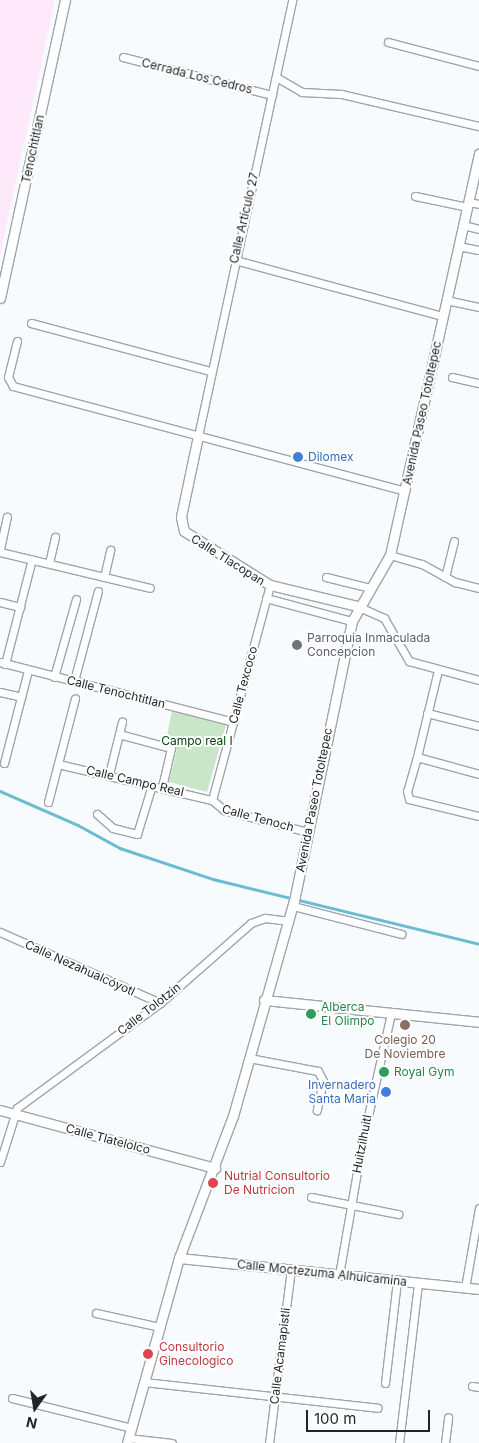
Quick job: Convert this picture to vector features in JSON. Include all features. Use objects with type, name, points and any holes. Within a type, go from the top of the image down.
[{"type":"main road","name":"Tenochtitlan","points":[[0,298],[66,0]]},
{"type":"main road","name":"Avenida Paseo Totoltepec","points":[[128,1441],[179,1258],[215,1168],[294,902],[352,621],[357,606],[390,555],[479,154]]},
{"type":"main road","name":"Calle Artículo 27","points":[[181,525],[198,436]]},
{"type":"main road","name":"Calle Tlacopan","points":[[181,525],[189,536],[242,565],[270,585]]},
{"type":"main road","points":[[270,585],[357,606]]},
{"type":"main road","points":[[264,1000],[479,1022]]},
{"type":"main road","name":"Calle Tlatelolco","points":[[0,1110],[215,1168]]},
{"type":"main road","name":"Calle Moctezuma Alhuicamina","points":[[179,1258],[479,1289]]},
{"type":"street","name":"Calle Artículo 27","points":[[198,436],[210,371],[292,0]]},
{"type":"street","points":[[388,42],[479,66]]},
{"type":"street","name":"Cerrada Los Cedros","points":[[123,57],[272,95]]},
{"type":"street","points":[[276,77],[302,92],[341,94],[479,126]]},
{"type":"street","points":[[416,196],[479,204]]},
{"type":"street","points":[[463,225],[479,229]]},
{"type":"street","points":[[458,246],[479,250]]},
{"type":"street","points":[[235,260],[443,316]]},
{"type":"street","points":[[446,300],[479,307]]},
{"type":"street","points":[[31,324],[210,371]]},
{"type":"street","points":[[17,341],[8,377],[13,386],[405,491]]},
{"type":"street","points":[[452,377],[479,383]]},
{"type":"street","points":[[7,518],[0,550],[150,588]]},
{"type":"street","points":[[48,563],[55,537]]},
{"type":"street","points":[[445,577],[454,541]]},
{"type":"street","points":[[104,577],[110,550]]},
{"type":"street","points":[[390,555],[422,564],[445,577],[479,588]]},
{"type":"street","points":[[3,663],[32,559]]},
{"type":"street","points":[[326,577],[370,588]]},
{"type":"street","name":"Calle Tlacopan","points":[[270,585],[266,598],[352,621]]},
{"type":"street","points":[[74,682],[98,592]]},
{"type":"street","name":"Calle Texcoco","points":[[212,800],[266,598]]},
{"type":"street","points":[[54,677],[76,599]]},
{"type":"street","points":[[0,602],[20,607]]},
{"type":"street","points":[[357,606],[384,618],[409,661],[479,680]]},
{"type":"street","name":"Calle Tenochtitlan","points":[[3,663],[233,722]]},
{"type":"street","points":[[4,763],[28,670]]},
{"type":"street","points":[[438,670],[427,713],[419,758],[407,791],[409,799],[479,816]]},
{"type":"street","points":[[0,692],[21,697]]},
{"type":"street","points":[[48,802],[75,698]]},
{"type":"street","points":[[427,713],[479,726]]},
{"type":"street","points":[[108,774],[122,722]]},
{"type":"street","points":[[119,734],[171,748],[162,787]]},
{"type":"street","points":[[419,758],[479,774]]},
{"type":"street","name":"Calle Campo Real","points":[[58,764],[108,774],[212,800]]},
{"type":"street","points":[[97,814],[113,828],[137,834],[152,785]]},
{"type":"street","name":"Calle Tenoch","points":[[212,800],[224,810],[308,832]]},
{"type":"street","points":[[294,902],[401,934]]},
{"type":"street","name":"Calle Tolotzin","points":[[14,1114],[56,1078],[160,1003],[251,923],[266,918],[288,921]]},
{"type":"street","name":"Calle Nezahualcóyotl","points":[[0,932],[160,1003]]},
{"type":"street","name":"Huitzilhuitl","points":[[339,1275],[350,1205],[391,1013]]},
{"type":"street","points":[[249,1058],[318,1071],[323,1081],[318,1110]]},
{"type":"street","points":[[0,1162],[14,1114]]},
{"type":"street","points":[[311,1197],[398,1214]]},
{"type":"street","points":[[465,1288],[479,1208]]},
{"type":"street","name":"Calle Acamapistli","points":[[270,1443],[291,1270]]},
{"type":"street","points":[[385,1383],[397,1281]]},
{"type":"street","points":[[399,1443],[418,1283]]},
{"type":"street","points":[[96,1313],[160,1327]]},
{"type":"street","points":[[144,1382],[378,1408]]},
{"type":"street","points":[[12,1398],[132,1428]]},
{"type":"street","points":[[445,1443],[448,1417]]},
{"type":"street","points":[[128,1441],[172,1443]]},
{"type":"shaded area","points":[[0,0],[55,0],[0,255]]},
{"type":"green space","name":"Campo real I","points":[[172,711],[226,725],[207,792],[169,782],[177,749],[166,740]]},
{"type":"waterway","points":[[0,791],[78,825],[120,848],[213,879],[479,944]]},
{"type":"place","name":"Dilomex","points":[[298,457]]},
{"type":"place","name":"Parroquia Inmaculada Concepcion","points":[[297,645]]},
{"type":"place","name":"Alberca El Olimpo","points":[[311,1014]]},
{"type":"place","name":"Colegio 20 De Noviembre","points":[[405,1025]]},
{"type":"place","name":"Royal Gym","points":[[384,1072]]},
{"type":"place","name":"Invernadero Santa Maria","points":[[386,1092]]},
{"type":"place","name":"Nutrial Consultorio De Nutricion","points":[[213,1183]]},
{"type":"place","name":"Consultorio Ginecologico","points":[[148,1354]]}]
